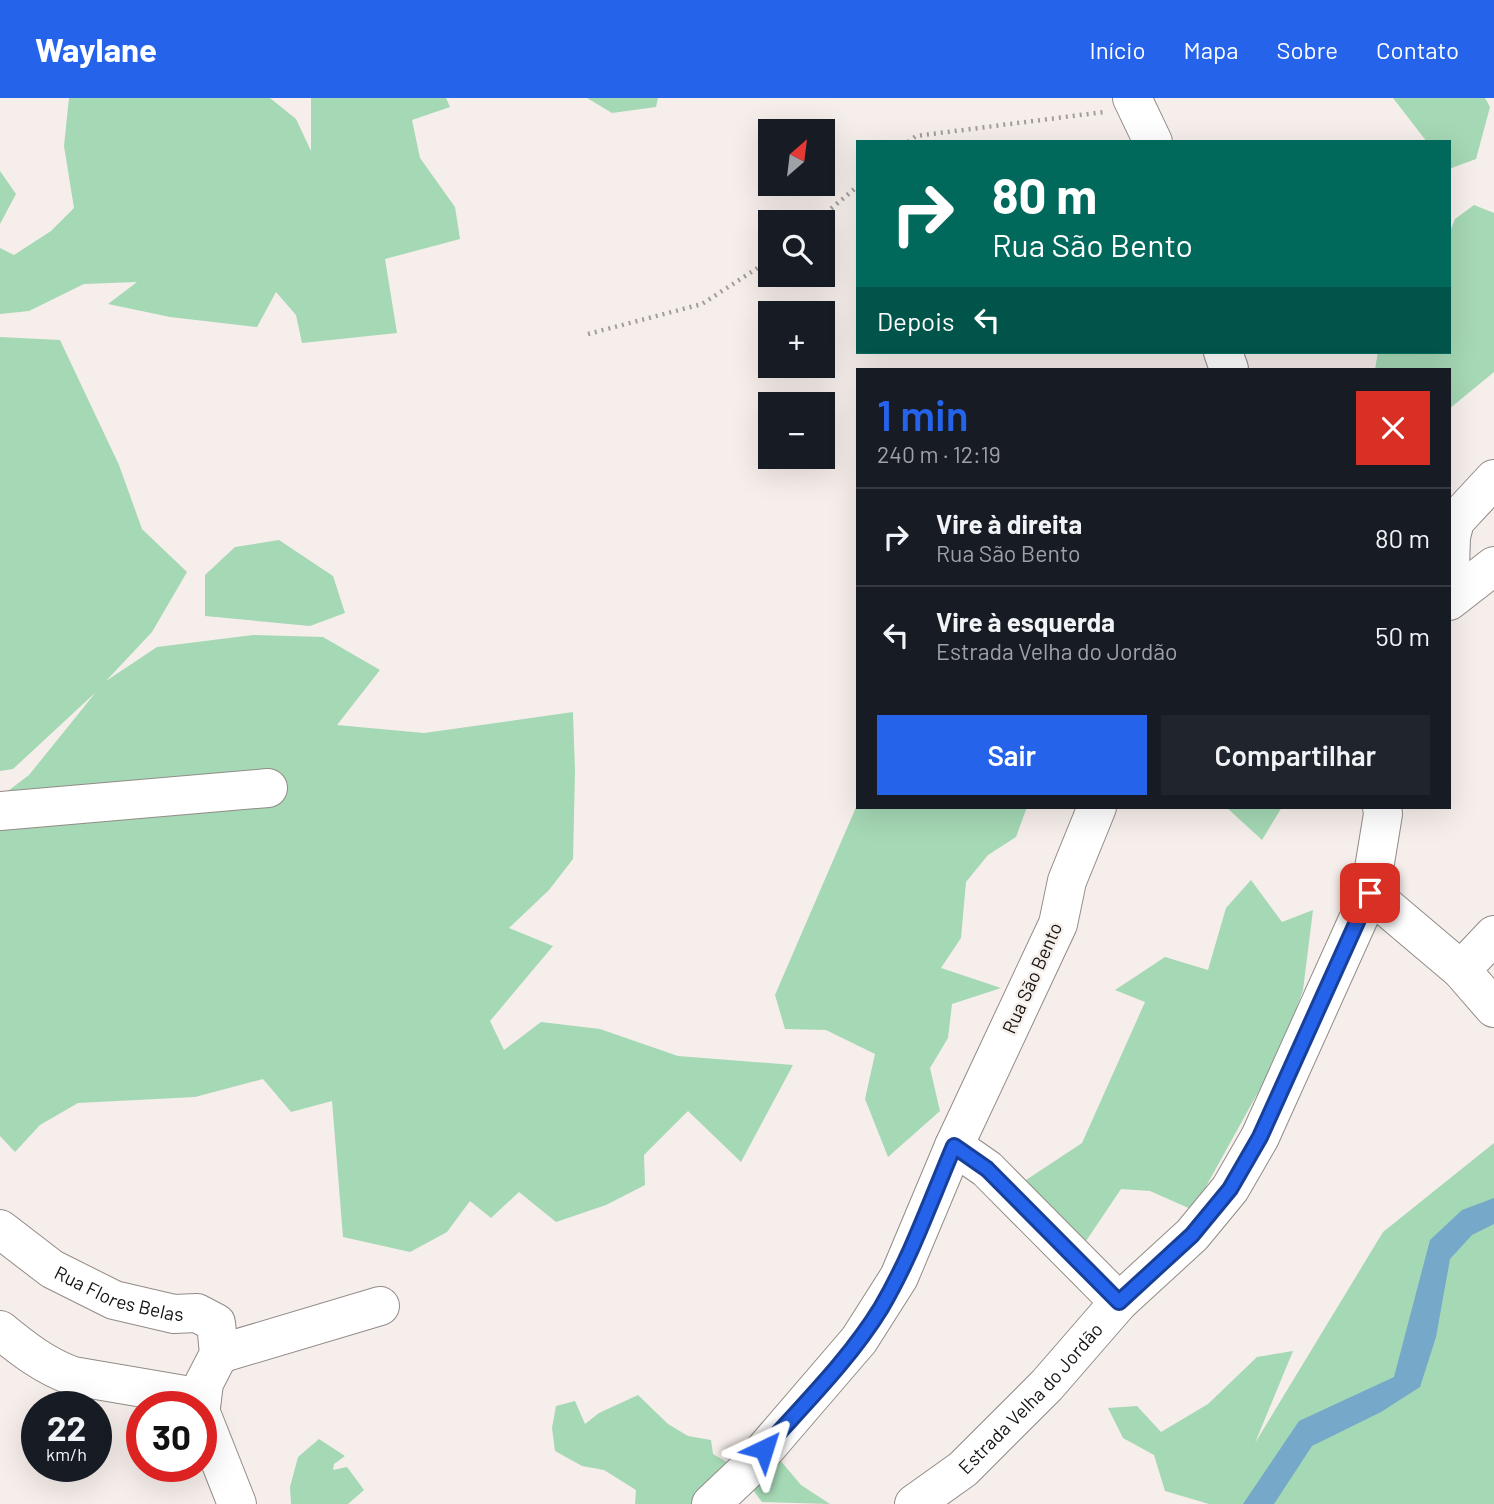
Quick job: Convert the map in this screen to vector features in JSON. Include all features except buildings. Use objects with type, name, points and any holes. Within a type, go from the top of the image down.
[{"type":"street","points":[[1134,103],[1152,140]]},
{"type":"street","points":[[1451,537],[1455,521],[1494,479]]},
{"type":"street","points":[[1451,598],[1494,566]]},
{"type":"street","points":[[0,811],[268,788]]},
{"type":"street","name":"Rua São Bento","points":[[711,1504],[748,1468],[859,1340],[899,1277],[954,1146],[1058,924],[1067,881],[1096,809]]},
{"type":"street","name":"Estrada Velha do Jordão","points":[[914,1504],[963,1468],[1047,1385],[1119,1302],[1192,1235],[1230,1189],[1260,1137],[1370,893],[1382,809]]},
{"type":"street","points":[[1370,893],[1461,970],[1494,1008]]},
{"type":"street","points":[[1461,970],[1494,935]]},
{"type":"street","points":[[954,1146],[987,1169],[1119,1302]]},
{"type":"street","name":"Rua Flores Belas","points":[[0,1229],[52,1269],[114,1300],[174,1314],[197,1313],[205,1316],[216,1324],[219,1354]]},
{"type":"street","points":[[203,1391],[204,1383],[219,1354],[380,1306]]},
{"type":"street","points":[[0,1330],[54,1369],[138,1391]]},
{"type":"street","points":[[217,1456],[237,1504]]},
{"type":"path","points":[[911,140],[916,136],[1134,103]]},
{"type":"path","points":[[829,210],[856,188]]},
{"type":"path","points":[[588,334],[702,304],[758,268]]},
{"type":"green space","points":[[69,98],[270,98],[296,119],[311,151],[311,98],[446,98],[450,107],[412,120],[420,158],[455,207],[460,239],[385,259],[397,333],[302,343],[296,315],[276,292],[257,327],[170,317],[108,304],[137,282],[84,284],[29,311],[0,314],[0,248],[14,255],[51,231],[74,208],[64,146]]},
{"type":"green space","points":[[587,98],[658,98],[656,107],[612,113]]},
{"type":"green space","points":[[1393,98],[1485,98],[1490,107],[1476,159],[1451,168],[1451,140],[1425,140]]},
{"type":"green space","points":[[0,171],[16,194],[0,224]]},
{"type":"green space","points":[[1474,205],[1494,213],[1494,372],[1451,407],[1451,368],[1375,368],[1378,354],[1451,354],[1451,229],[1455,219]]},
{"type":"green space","points":[[0,337],[60,340],[119,465],[142,529],[187,572],[152,632],[106,681],[157,647],[253,635],[323,637],[380,670],[337,725],[424,733],[573,712],[573,859],[549,890],[509,928],[553,946],[490,1021],[504,1050],[541,1022],[600,1029],[678,1056],[793,1065],[741,1162],[688,1111],[644,1155],[645,1185],[606,1205],[556,1222],[519,1192],[491,1218],[470,1201],[447,1232],[410,1252],[343,1237],[332,1101],[291,1112],[263,1079],[195,1097],[78,1103],[40,1125],[15,1152],[0,1136],[0,797],[29,775],[96,692],[13,769],[0,771]]},
{"type":"green space","points":[[279,540],[333,576],[345,613],[310,626],[205,616],[205,575],[235,547]]},
{"type":"green space","points":[[856,807],[1026,809],[1016,837],[988,855],[966,882],[961,938],[941,968],[1001,988],[952,1004],[948,1038],[930,1068],[940,1111],[888,1157],[865,1099],[875,1054],[826,1030],[785,1029],[775,995]]},
{"type":"green space","points":[[1228,809],[1281,809],[1262,840]]},
{"type":"green space","points":[[1251,880],[1282,922],[1313,910],[1303,990],[1282,1049],[1193,1210],[1150,1191],[1121,1189],[1082,1247],[1023,1182],[1082,1143],[1145,1002],[1115,990],[1165,957],[1208,970],[1226,908]]},
{"type":"green space","points":[[1494,1143],[1494,1504],[1209,1504],[1165,1491],[1154,1455],[1123,1438],[1108,1408],[1137,1406],[1161,1432],[1208,1404],[1257,1357],[1293,1351],[1255,1443],[1383,1232]]},
{"type":"green space","points":[[638,1395],[668,1424],[688,1436],[711,1440],[713,1454],[730,1464],[700,1504],[635,1504],[636,1490],[604,1470],[582,1466],[555,1451],[552,1428],[556,1406],[575,1401],[585,1424],[599,1413]]},
{"type":"green space","points":[[319,1439],[345,1456],[334,1464],[333,1470],[347,1467],[364,1490],[348,1504],[291,1504],[290,1487],[298,1457]]},
{"type":"green space","points":[[774,1453],[801,1485],[830,1504],[762,1502],[747,1482]]},
{"type":"water","points":[[1494,1198],[1494,1224],[1472,1235],[1450,1259],[1436,1337],[1420,1387],[1381,1412],[1312,1446],[1274,1504],[1243,1504],[1299,1421],[1394,1377],[1430,1240],[1462,1210]]},
{"type":"route","points":[[764,1449],[859,1340],[880,1309],[899,1277],[954,1146],[987,1169],[1119,1302],[1192,1235],[1230,1189],[1260,1137],[1370,893]]}]
